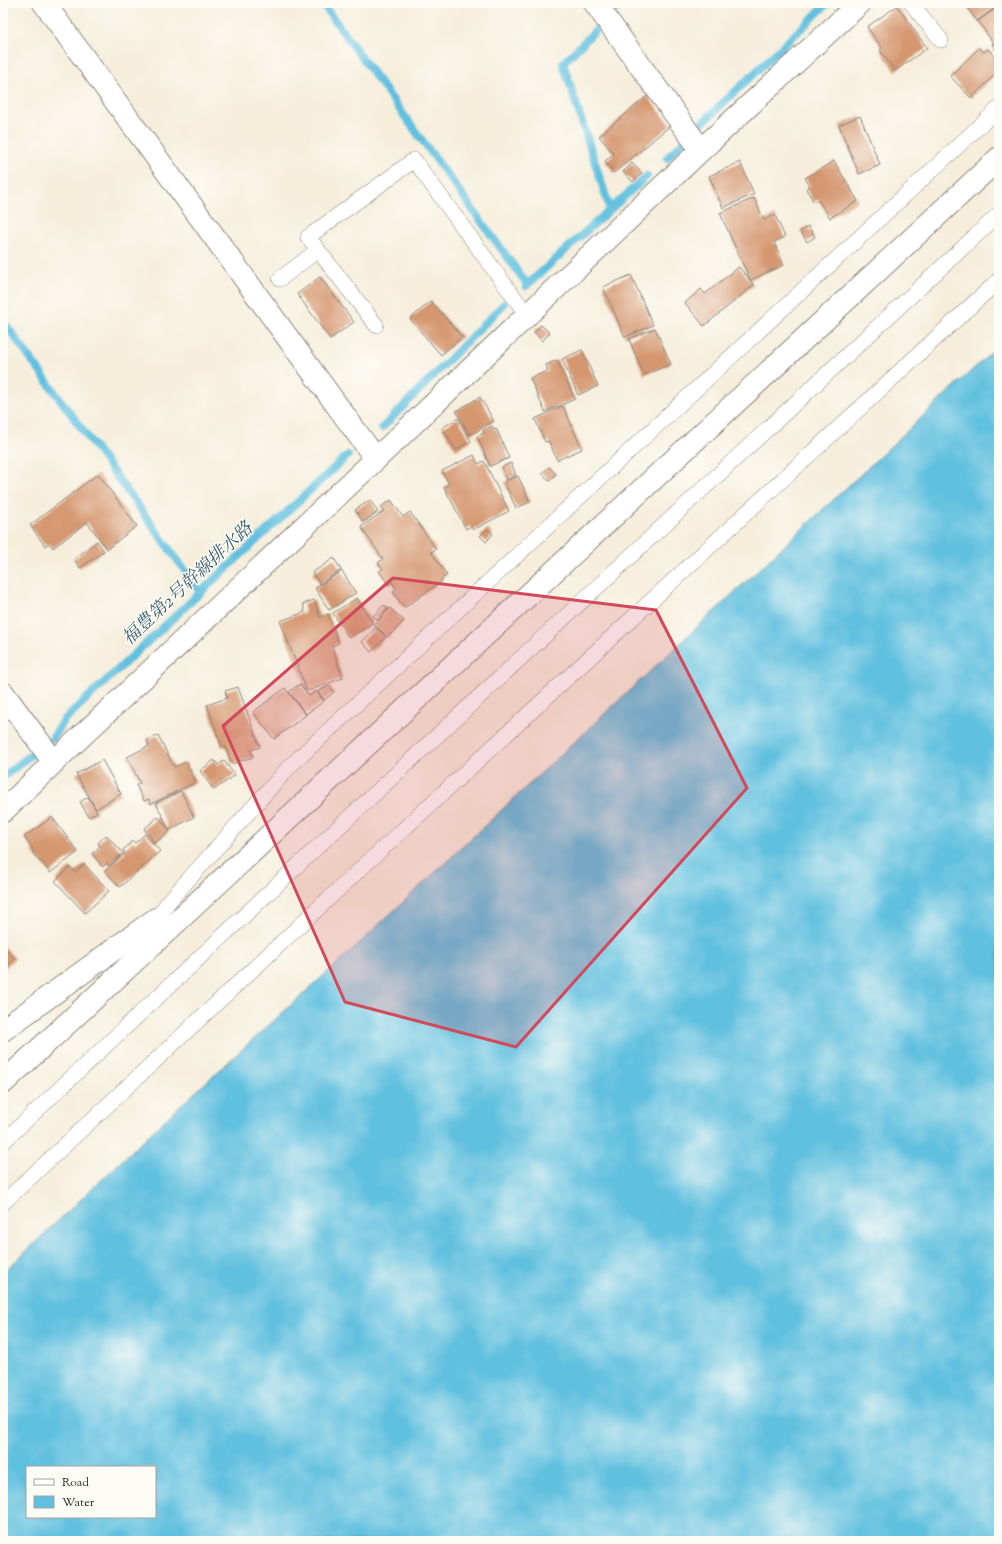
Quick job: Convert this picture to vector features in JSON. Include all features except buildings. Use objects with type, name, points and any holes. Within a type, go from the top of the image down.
[{"type":"street","points":[[44,3],[376,459]]},
{"type":"street","points":[[595,3],[702,150]]},
{"type":"street","points":[[3,811],[702,150],[860,3]]},
{"type":"street","points":[[3,1083],[162,924],[999,158]]},
{"type":"street","points":[[3,692],[54,762]]},
{"type":"street","points":[[3,1030],[162,924]]},
{"type":"lane","points":[[911,3],[941,40]]},
{"type":"lane","points":[[162,924],[170,900],[290,766],[999,108]]},
{"type":"lane","points":[[376,325],[308,237],[414,160],[527,315]]},
{"type":"lane","points":[[3,1142],[999,214]]},
{"type":"lane","points":[[280,279],[318,250]]},
{"type":"lane","points":[[3,1203],[348,880],[999,280]]},
{"type":"highlighted area","points":[[393,578],[656,610],[747,788],[516,1047],[345,1002],[223,726]]},
{"type":"water","points":[[999,345],[999,1541],[3,1541],[3,1273],[169,1116],[355,947]]},
{"type":"waterway","points":[[322,3],[527,284]]},
{"type":"waterway","points":[[615,11],[624,3]]},
{"type":"waterway","name":"福豊第2号幹線排水路","points":[[698,127],[828,3]]},
{"type":"waterway","points":[[598,28],[563,63],[610,209]]},
{"type":"waterway","name":"福豊第2号幹線排水路","points":[[667,158],[684,141]]},
{"type":"waterway","name":"福豊第2号幹線排水路","points":[[526,286],[647,176]]},
{"type":"waterway","name":"福豊第2号幹線排水路","points":[[382,428],[504,304]]},
{"type":"waterway","points":[[3,321],[200,591]]},
{"type":"waterway","name":"福豊第2号幹線排水路","points":[[52,739],[65,719],[348,455]]},
{"type":"waterway","name":"福豊第2号幹線排水路","points":[[3,777],[32,754]]}]
